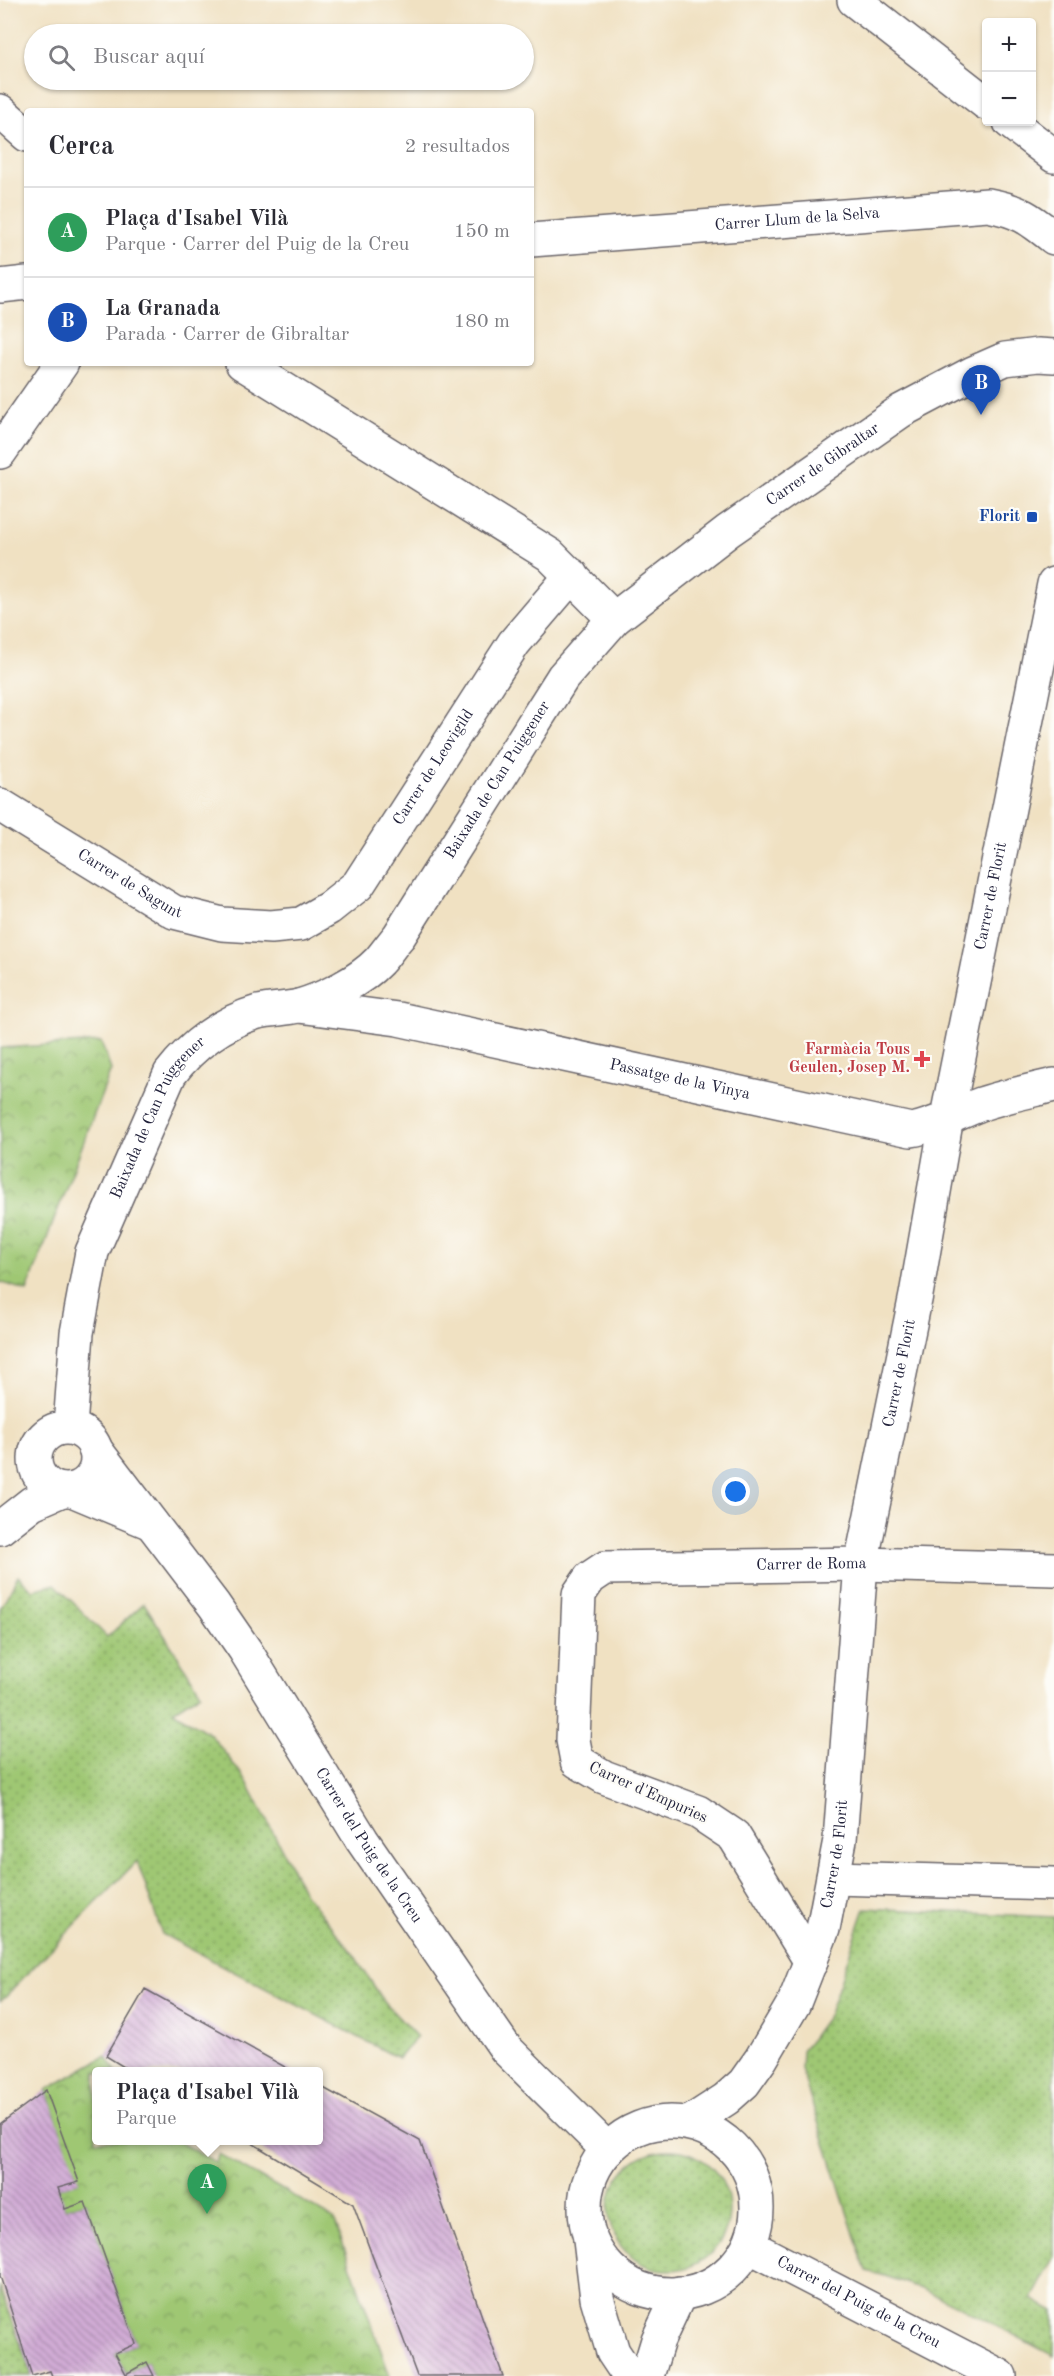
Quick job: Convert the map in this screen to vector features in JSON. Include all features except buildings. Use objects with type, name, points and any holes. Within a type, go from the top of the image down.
[{"type":"street","points":[[854,0],[982,99]]},
{"type":"street","points":[[0,111],[24,132]]},
{"type":"street","points":[[1015,126],[1054,156]]},
{"type":"street","name":"Carrer Llum de la Selva","points":[[534,240],[988,205],[1012,210],[1030,218],[1054,237]]},
{"type":"street","points":[[0,286],[24,283]]},
{"type":"street","name":"Carrer de Gibraltar","points":[[614,620],[728,531],[901,411],[1005,359],[1038,355],[1054,356]]},
{"type":"street","points":[[0,452],[60,366]]},
{"type":"street","points":[[247,366],[550,555],[614,620]]},
{"type":"street","name":"Carrer de Leovigild","points":[[271,927],[301,924],[329,908],[358,885],[513,643],[572,575]]},
{"type":"street","name":"Carrer de Florit","points":[[689,2123],[726,2099],[744,2083],[761,2059],[794,2003],[824,1929],[840,1840],[861,1564],[916,1294],[947,1117],[1054,584]]},
{"type":"street","name":"Baixada de Can Puiggener","points":[[70,1427],[78,1333],[92,1252],[170,1074],[195,1046],[223,1027],[258,1012],[299,1005],[350,982],[378,962],[399,936],[563,677],[614,620]]},
{"type":"street","name":"Carrer de Sagunt","points":[[0,805],[174,912],[222,924],[271,927]]},
{"type":"street","name":"Passatge de la Vinya","points":[[299,1005],[398,1019],[911,1130],[931,1126],[947,1117],[983,1104],[1054,1085]]},
{"type":"street","points":[[0,1511],[45,1437],[54,1431],[70,1427],[83,1434],[95,1449],[97,1460],[95,1470],[82,1486],[32,1503],[0,1528]]},
{"type":"street","name":"Carrer del Puig de la Creu","points":[[95,1449],[214,1605],[245,1650],[362,1840],[506,2049],[608,2150]]},
{"type":"street","points":[[35,1453],[38,1473],[52,1487],[67,1490]]},
{"type":"street","name":"Carrer del Puig de la Creu","points":[[67,1490],[151,1523]]},
{"type":"street","name":"Carrer de Roma","points":[[579,1594],[590,1578],[604,1568],[861,1564],[1054,1569]]},
{"type":"street","name":"Carrer d'Empuries","points":[[579,1594],[573,1740],[577,1761],[604,1776],[698,1812],[734,1836],[811,1962]]},
{"type":"street","points":[[832,1878],[1054,1884]]},
{"type":"street","points":[[590,2235],[606,2265],[627,2282],[652,2292],[680,2294],[708,2286],[732,2269],[749,2246],[757,2221],[757,2194],[749,2170],[734,2148],[713,2133],[689,2123],[659,2123],[631,2132],[608,2150],[594,2170],[586,2193],[586,2218],[597,2298],[614,2352],[629,2376]]},
{"type":"street","name":"Carrer del Puig de la Creu","points":[[749,2246],[1000,2376]]},
{"type":"street","points":[[647,2376],[658,2340],[680,2294]]},
{"type":"green space","points":[[101,1042],[111,1070],[27,1291],[0,1282],[0,1048]]},
{"type":"green space","points":[[18,1576],[33,1590],[55,1584],[107,1637],[144,1603],[201,1693],[173,1711],[210,1734],[246,1780],[305,1894],[354,1955],[385,2003],[417,2037],[398,2058],[162,1934],[137,1861],[0,2002],[0,1609]]},
{"type":"green space","points":[[865,1908],[1054,1917],[1054,2258],[1032,2299],[1054,2311],[1054,2356],[915,2286],[866,2271],[801,2069],[802,2051],[829,2014]]},
{"type":"green space","points":[[106,2056],[113,2067],[92,2067],[92,2145],[184,2145],[215,2162],[219,2154],[334,2219],[390,2376],[154,2376],[147,2362],[126,2374],[115,2353],[136,2344],[85,2202],[65,2209],[58,2188],[78,2182],[46,2090]]},
{"type":"green space","points":[[669,2150],[692,2155],[711,2168],[724,2187],[729,2210],[724,2233],[711,2252],[692,2265],[669,2270],[646,2265],[627,2252],[614,2233],[609,2210],[614,2187],[627,2168],[646,2155]]},
{"type":"green space","points":[[0,2286],[32,2376],[0,2376]]},
{"type":"place","name":"La Granada","points":[[981,415]]},
{"type":"place","name":"Florit","points":[[1032,517]]},
{"type":"place","name":"Farmàcia Tous Geulen, Josep M.","points":[[922,1059]]},
{"type":"place","name":"Plaça d'Isabel Vilà","points":[[207,2214]]}]
